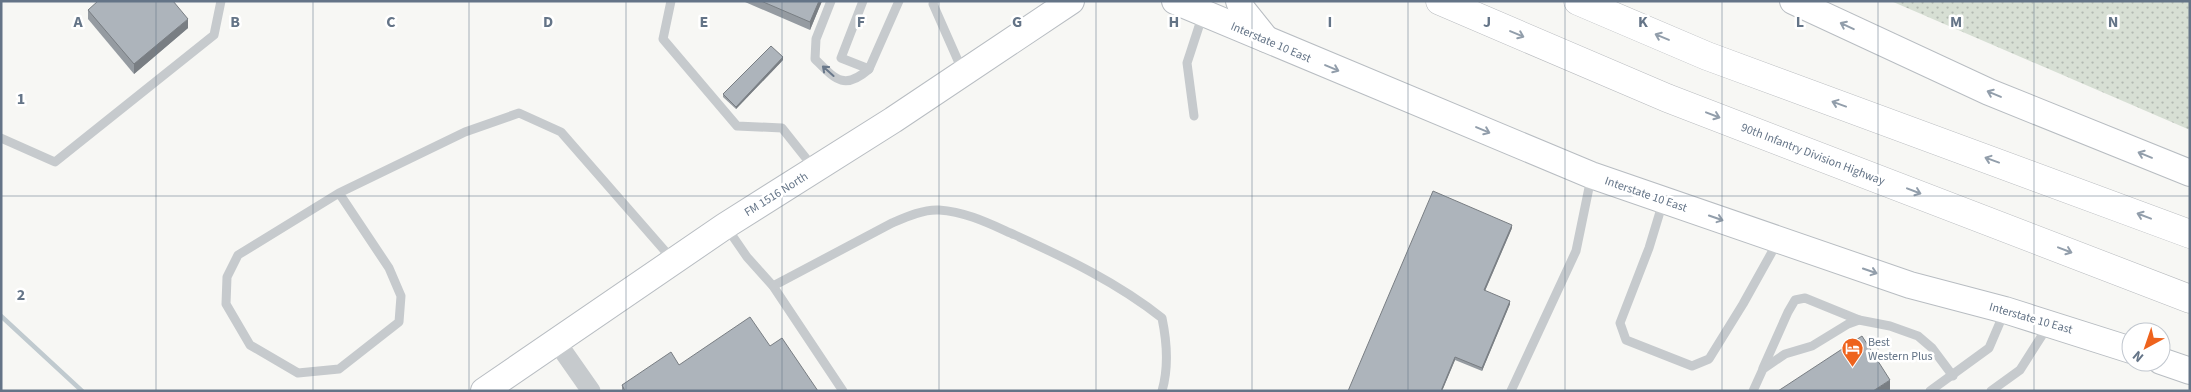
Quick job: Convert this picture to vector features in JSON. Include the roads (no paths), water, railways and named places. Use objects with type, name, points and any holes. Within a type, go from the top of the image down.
[{"type":"highway","name":"90th Infantry Division Highway","points":[[1440,1],[1667,98],[2190,298]]},
{"type":"highway","points":[[1578,1],[1706,56],[2114,204],[2190,234]]},
{"type":"main road","name":"FM 1516 North","points":[[484,391],[725,226],[1071,1]]},
{"type":"main road","name":"Interstate 10 East","points":[[1175,1],[1591,175],[1910,285],[2005,310],[2121,347]]},
{"type":"main road","points":[[1238,1],[1266,40]]},
{"type":"main road","points":[[1793,1],[1820,9],[1989,92],[2190,173]]},
{"type":"main road","points":[[2171,364],[2190,371]]},
{"type":"street","points":[[556,341],[591,391]]},
{"type":"lane","points":[[1,138],[55,162],[214,35],[221,1]]},
{"type":"lane","points":[[671,1],[663,39],[737,126],[782,128],[815,169]]},
{"type":"lane","points":[[831,1],[816,38],[816,58],[830,75],[843,82],[857,80],[869,69],[899,1]]},
{"type":"lane","points":[[863,1],[841,58],[869,69]]},
{"type":"lane","points":[[931,2],[963,72]]},
{"type":"lane","points":[[1194,116],[1187,63],[1203,13]]},
{"type":"lane","points":[[339,193],[389,268],[401,296],[399,322],[339,369],[298,373],[250,345],[226,304],[227,277],[238,255],[339,193],[465,132],[519,113],[561,132],[674,261]]},
{"type":"lane","points":[[1511,391],[1576,251],[1591,175]]},
{"type":"lane","points":[[1664,200],[1649,248],[1620,323],[1626,340],[1692,366],[1708,359],[1743,304],[1779,240]]},
{"type":"lane","points":[[773,286],[892,223],[911,215],[937,210],[966,214],[1050,250],[1136,297],[1162,318],[1167,339],[1165,379],[1162,391]]},
{"type":"lane","points":[[725,226],[747,257],[773,286],[843,391]]},
{"type":"lane","points":[[1752,391],[1792,304],[1795,300],[1805,298],[1859,320],[1890,326],[1918,336],[1932,348],[1953,376]]},
{"type":"lane","points":[[1930,391],[1953,376],[1988,348],[2005,310]]},
{"type":"lane","points":[[1763,369],[1785,354],[1812,346],[1848,324],[1859,320]]},
{"type":"lane","points":[[1991,391],[2020,370],[2049,323]]},
{"type":"waterway","points":[[1,316],[82,391]]},
{"type":"place","name":"Best Western Plus","points":[[1852,368]]}]
